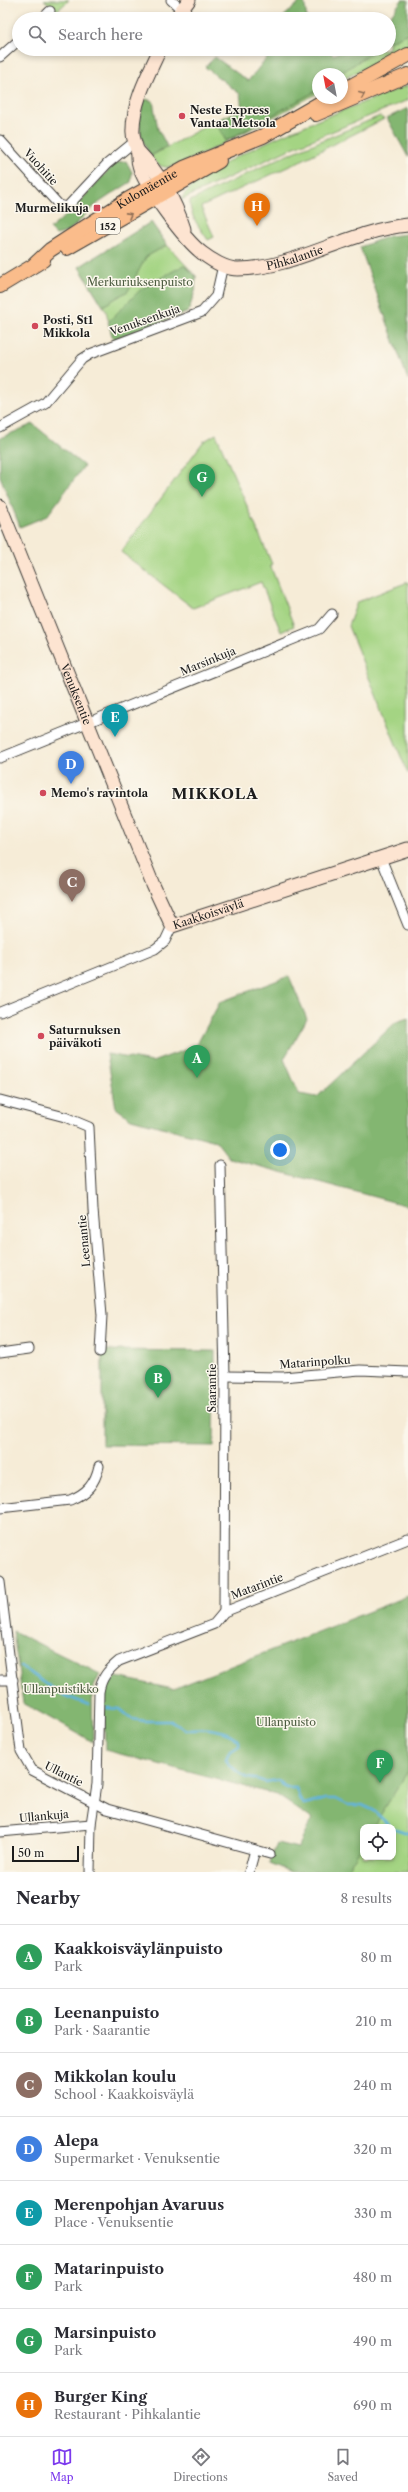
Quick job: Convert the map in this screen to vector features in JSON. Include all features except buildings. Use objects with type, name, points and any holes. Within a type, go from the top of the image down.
[{"type":"main road","points":[[348,87],[408,55]]},
{"type":"main road","name":"Kulomäentie","points":[[263,136],[408,75]]},
{"type":"main road","name":"Kulomäentie","points":[[0,286],[159,190],[263,136],[319,104]]},
{"type":"street","points":[[171,0],[182,10]]},
{"type":"street","points":[[0,57],[12,46]]},
{"type":"street","points":[[157,56],[137,105],[133,128],[139,165],[159,190]]},
{"type":"street","name":"Vuohitie","points":[[0,140],[59,205],[67,207],[107,164],[136,146]]},
{"type":"street","name":"Pihkalantie","points":[[159,190],[178,212],[187,238],[203,254],[223,265],[236,269],[264,266],[384,228],[408,225]]},
{"type":"street","name":"Venuksenkuja","points":[[0,428],[45,403],[82,359],[90,354],[202,312],[216,296],[223,265]]},
{"type":"street","name":"Venuksentie","points":[[0,506],[172,926]]},
{"type":"street","name":"Marsinkuja","points":[[0,758],[319,629],[332,614]]},
{"type":"street","name":"Kaakkoisväylä","points":[[0,1012],[155,949],[165,941],[172,926],[408,849]]},
{"type":"street","points":[[381,858],[408,925]]},
{"type":"street","name":"Leenantie","points":[[0,1100],[65,1117],[89,1127],[93,1210],[102,1314],[100,1352]]},
{"type":"street","name":"Saarantie","points":[[220,1165],[225,1376],[222,1590],[224,1612]]},
{"type":"street","points":[[0,1353],[29,1349]]},
{"type":"street","name":"Matarinpolku","points":[[225,1376],[283,1377],[360,1370],[408,1372]]},
{"type":"street","points":[[0,1508],[70,1500],[80,1496],[90,1488],[96,1478],[99,1466]]},
{"type":"street","name":"Matarintie","points":[[94,1803],[97,1784],[99,1692],[105,1675],[119,1661],[214,1624],[224,1612],[408,1539]]},
{"type":"street","name":"Ullantie","points":[[0,1582],[19,1738],[24,1759],[32,1770],[94,1803],[270,1854]]},
{"type":"street","points":[[0,1680],[13,1680]]},
{"type":"street","points":[[90,1872],[91,1824],[94,1803]]},
{"type":"street","name":"Ullankuja","points":[[0,1832],[91,1824]]},
{"type":"street","points":[[249,1872],[255,1850]]},
{"type":"green space","points":[[44,0],[69,0],[58,10]]},
{"type":"green space","points":[[302,0],[304,0],[306,12],[289,12]]},
{"type":"green space","points":[[402,0],[408,0],[408,33],[396,39],[396,12],[393,12]]},
{"type":"green space","points":[[408,33],[408,45],[396,51],[396,39]]},
{"type":"green space","points":[[268,56],[367,56],[348,69],[312,68],[312,93],[226,141],[215,121],[242,109],[240,94],[205,67],[215,57],[248,81]]},
{"type":"green space","points":[[366,56],[387,56],[348,77],[348,68]]},
{"type":"green space","points":[[408,85],[408,100],[290,149],[181,200],[194,184],[218,167],[249,151],[284,134]]},
{"type":"green space","points":[[312,93],[312,96],[215,148],[193,158],[165,167],[156,163],[151,156],[215,121],[226,141]]},
{"type":"green space","points":[[145,99],[153,101],[158,129],[167,146],[151,156],[143,142],[140,128],[142,107]]},
{"type":"green space","points":[[408,108],[408,157],[387,118]]},
{"type":"green space","points":[[380,116],[384,119],[292,165],[201,207],[214,237],[208,240],[193,217],[190,201],[280,158]]},
{"type":"green space","points":[[126,161],[132,172],[131,182],[96,205],[67,232],[56,235],[50,229],[71,211],[115,163]]},
{"type":"green space","name":"Merkuriuksenpuisto","points":[[151,222],[167,245],[196,276],[195,291],[188,312],[113,339],[106,311],[79,267]]},
{"type":"green space","points":[[151,222],[167,245],[146,257],[128,291],[103,306],[79,267]]},
{"type":"green space","points":[[408,234],[408,380],[360,247],[389,236]]},
{"type":"green space","points":[[184,265],[196,276],[195,291],[188,312],[113,339],[108,322],[141,289]]},
{"type":"green space","points":[[33,424],[84,466],[47,516],[20,527],[0,476],[0,438]]},
{"type":"green space","points":[[216,434],[272,564],[270,565],[294,626],[281,632],[261,582],[193,608],[121,552],[203,442]]},
{"type":"green space","points":[[408,582],[408,774],[348,626],[357,602]]},
{"type":"green space","points":[[289,976],[307,1019],[284,1059],[299,1094],[317,1097],[396,1022],[408,1018],[408,1206],[229,1158],[216,1141],[131,1119],[116,1108],[107,1054],[152,1062],[196,1046],[220,1002]]},
{"type":"green space","points":[[102,1350],[215,1351],[214,1446],[102,1445]]},
{"type":"green space","name":"Ullanpuisto","points":[[408,1596],[408,1771],[375,1824],[360,1824],[360,1849],[346,1872],[291,1872],[269,1863],[277,1843],[298,1848],[312,1819],[277,1795],[105,1750],[104,1689],[117,1677],[173,1689]]},
{"type":"green space","name":"Ullanpuistikko","points":[[13,1631],[100,1674],[92,1691],[93,1742],[23,1703]]},
{"type":"green space","points":[[408,1704],[408,1872],[319,1872]]},
{"type":"waterway","points":[[21,1667],[63,1695],[89,1705]]},
{"type":"waterway","points":[[107,1708],[120,1709],[132,1719],[145,1721],[172,1721],[185,1730],[206,1729],[227,1733],[239,1741],[239,1746],[230,1751],[226,1760],[243,1776],[265,1782],[278,1780],[286,1788],[296,1788],[300,1800],[305,1805],[325,1799],[336,1799],[348,1805],[362,1805],[373,1810],[388,1824]]},
{"type":"waterway","points":[[396,1829],[408,1833]]},
{"type":"place","name":"Neste Express Vantaa Metsola","points":[[182,116]]},
{"type":"place","name":"Murmelikuja","points":[[97,208]]},
{"type":"place","name":"Burger King","points":[[257,226]]},
{"type":"place","name":"Posti, St1 Mikkola","points":[[35,326]]},
{"type":"place","name":"Marsinpuisto","points":[[202,497]]},
{"type":"place","name":"Merenpohjan Avaruus","points":[[115,737]]},
{"type":"place","name":"Alepa","points":[[71,784]]},
{"type":"place","name":"Memo's ravintola","points":[[43,793]]},
{"type":"place","name":"Mikkolan koulu","points":[[72,902]]},
{"type":"place","name":"Saturnuksen päiväkoti","points":[[41,1036]]},
{"type":"place","name":"Kaakkoisväylänpuisto","points":[[197,1078]]},
{"type":"place","name":"Leenanpuisto","points":[[158,1398]]},
{"type":"place","name":"Matarinpuisto","points":[[380,1783]]},
{"type":"district","name":"MIKKOLA","points":[[215,793]]}]
